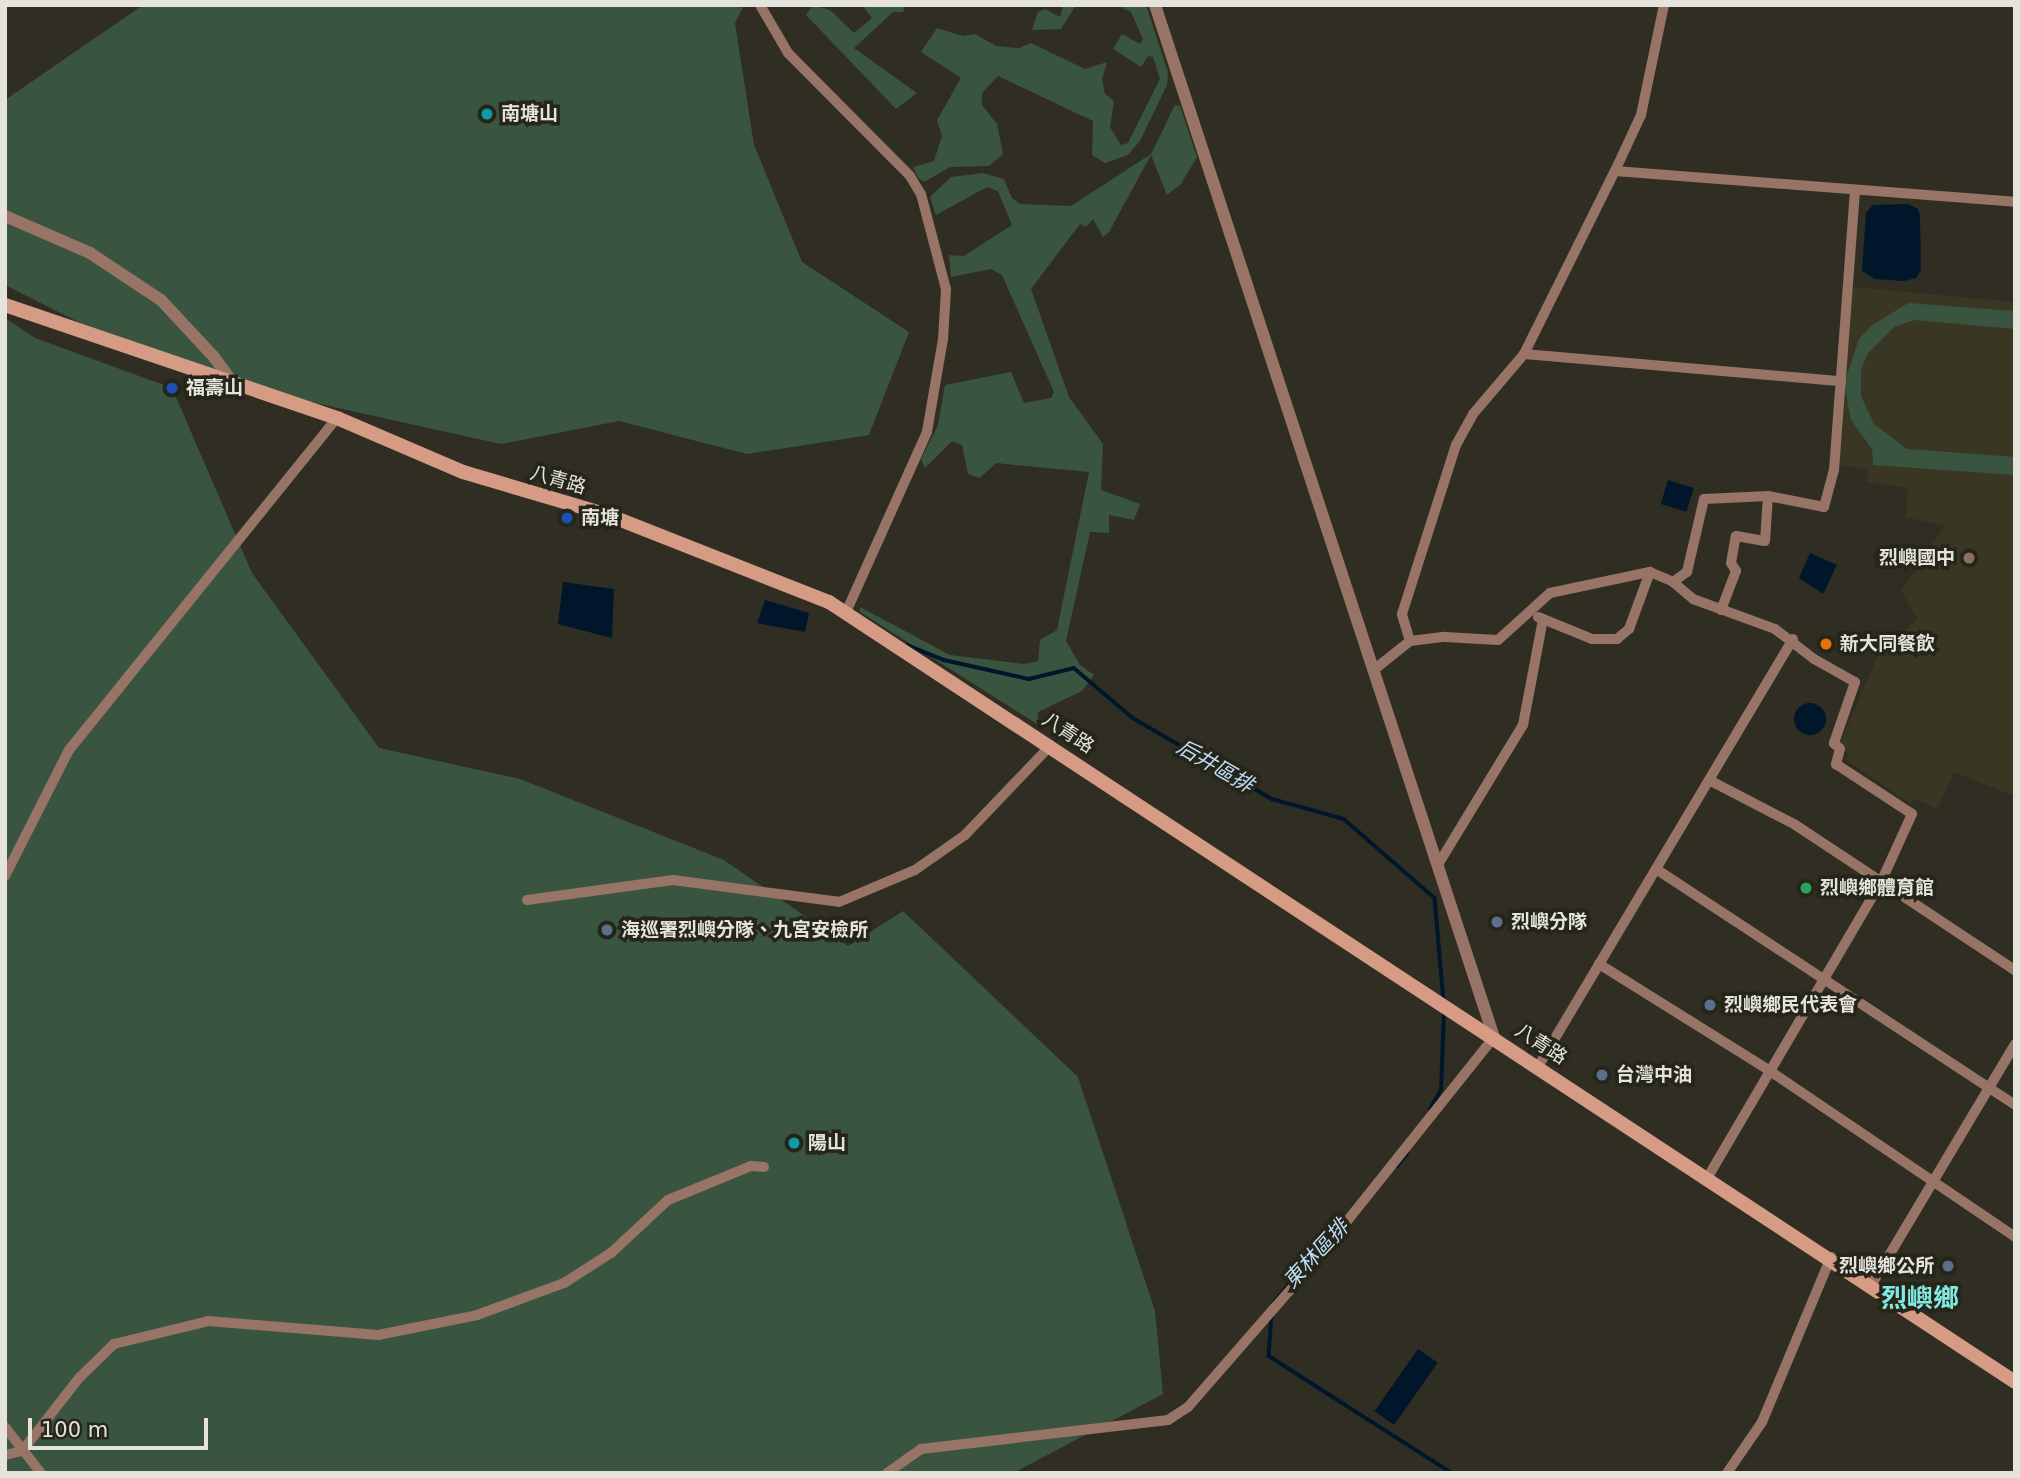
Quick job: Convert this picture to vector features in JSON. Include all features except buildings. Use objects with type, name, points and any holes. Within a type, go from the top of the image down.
[{"type":"main road","name":"八青路","points":[[5,305],[88,331],[235,387],[337,418],[463,472],[608,515],[784,581],[846,612],[1872,1284],[2015,1382]]},
{"type":"street","points":[[760,5],[788,53],[911,176],[921,194],[946,289],[943,339],[927,432],[846,612]]},
{"type":"street","points":[[887,1473],[921,1449],[1168,1420],[1188,1407],[1312,1265],[1494,1037],[1155,5]]},
{"type":"street","points":[[1410,641],[1402,614],[1456,446],[1473,414],[1524,354],[1615,171],[1641,115],[1664,5]]},
{"type":"street","points":[[1615,171],[2015,202]]},
{"type":"street","points":[[1673,582],[1687,572],[1704,499],[1768,496],[1824,507],[1834,470],[1855,190]]},
{"type":"street","points":[[5,216],[90,253],[161,300],[214,357],[235,387]]},
{"type":"street","points":[[1524,354],[1841,381]]},
{"type":"street","points":[[5,876],[69,750],[337,418]]},
{"type":"street","points":[[1721,610],[1736,571],[1731,563],[1737,536],[1765,541],[1768,496]]},
{"type":"street","points":[[1375,669],[1410,641],[1445,637],[1498,640],[1550,593],[1650,572],[1673,582],[1693,599],[1793,639],[1814,659],[1855,682],[1834,743],[1840,749],[1836,764],[1912,814],[1881,882],[1707,1178]]},
{"type":"street","points":[[1528,613],[1592,639],[1617,639],[1629,629],[1650,572]]},
{"type":"street","points":[[1439,863],[1523,725],[1543,620]]},
{"type":"street","points":[[1539,1065],[1793,639]]},
{"type":"street","points":[[527,900],[673,880],[839,902],[915,870],[965,835],[1051,745]]},
{"type":"street","points":[[1709,780],[1794,824],[2015,970]]},
{"type":"street","points":[[1656,869],[2015,1105]]},
{"type":"street","points":[[1599,964],[1770,1071],[1934,1179],[2015,1237]]},
{"type":"street","points":[[1872,1284],[2015,1044]]},
{"type":"street","points":[[5,1455],[22,1451],[79,1378],[114,1344],[208,1321],[377,1335],[477,1315],[564,1283],[611,1253],[668,1200],[751,1166],[764,1167]]},
{"type":"street","points":[[1727,1473],[1762,1422],[1830,1257]]},
{"type":"street","points":[[5,1427],[41,1473]]},
{"type":"shaded area","name":"烈嶼國中","points":[[1852,287],[2015,302],[2015,796],[1954,772],[1937,809],[1916,799],[1911,804],[1846,760],[1848,754],[1840,743],[1880,651],[1918,619],[1901,591],[1945,526],[1906,517],[1908,488],[1866,482],[1869,470],[1838,465]]},
{"type":"green space","points":[[143,5],[744,5],[735,23],[754,145],[802,262],[909,332],[869,435],[747,454],[619,421],[501,444],[311,402],[120,343],[5,285],[5,100]]},
{"type":"green space","points":[[813,5],[830,10],[854,33],[872,18],[862,5],[905,5],[903,12],[893,12],[854,48],[917,93],[896,109],[806,15]]},
{"type":"green space","points":[[1063,5],[1076,5],[1061,29],[1032,30],[1038,12],[1045,9],[1060,17]]},
{"type":"green space","points":[[1116,5],[1146,5],[1168,72],[1167,85],[1140,141],[1128,155],[1105,163],[1092,155],[1093,121],[998,76],[982,93],[982,105],[997,124],[1003,154],[989,166],[950,167],[924,182],[918,178],[913,167],[934,161],[942,136],[937,120],[961,78],[921,52],[937,28],[963,36],[975,34],[996,46],[1019,48],[1031,43],[1085,69],[1107,62],[1102,79],[1105,94],[1114,101],[1110,127],[1121,145],[1128,143],[1160,79],[1153,57],[1148,56],[1141,67],[1113,49],[1122,34],[1140,44],[1143,39],[1131,12]]},
{"type":"green space","points":[[1175,105],[1180,106],[1197,157],[1181,184],[1167,195],[1151,155],[1109,232],[1103,237],[1093,219],[1086,227],[1080,224],[1031,289],[1069,397],[1103,444],[1101,490],[1140,504],[1134,520],[1109,515],[1109,533],[1090,532],[1066,641],[1080,665],[1094,675],[1082,691],[1038,712],[1037,724],[860,612],[860,607],[950,655],[1024,664],[1038,661],[1040,640],[1057,630],[1089,472],[996,463],[980,478],[968,474],[962,445],[952,441],[925,468],[921,459],[938,425],[945,385],[1011,372],[1024,403],[1051,398],[1054,392],[1002,275],[991,269],[951,277],[949,255],[964,256],[1012,225],[998,191],[987,187],[936,215],[930,197],[951,177],[983,173],[1004,179],[1012,198],[1020,204],[1071,206],[1151,154]]},
{"type":"green space","points":[[1908,303],[2015,311],[2015,329],[1914,320],[1894,327],[1868,353],[1861,370],[1861,396],[1874,424],[1907,449],[2015,457],[2015,475],[1873,465],[1872,449],[1851,420],[1844,383],[1859,339],[1871,326]]},
{"type":"green space","points":[[5,318],[35,338],[172,388],[252,573],[379,748],[520,779],[724,860],[848,946],[903,911],[1078,1077],[1155,1311],[1163,1394],[1013,1473],[5,1473]]},
{"type":"water","points":[[1908,204],[1918,209],[1920,216],[1921,270],[1916,278],[1904,281],[1875,279],[1862,271],[1866,213],[1873,205]]},
{"type":"water","points":[[1668,480],[1694,488],[1687,512],[1661,504]]},
{"type":"water","points":[[1810,553],[1837,565],[1823,594],[1799,578]]},
{"type":"water","points":[[563,582],[614,589],[612,638],[558,624]]},
{"type":"water","points":[[765,600],[809,613],[805,632],[757,623]]},
{"type":"water","points":[[1810,703],[1821,708],[1826,719],[1821,730],[1810,735],[1799,730],[1794,719],[1799,708]]},
{"type":"water","points":[[1418,1349],[1438,1363],[1394,1425],[1374,1411]]},
{"type":"waterway","name":"后井區排","points":[[907,645],[944,660],[1029,679],[1074,668],[1133,718],[1272,799],[1344,819],[1435,898],[1444,1000]]},
{"type":"waterway","name":"東林區排","points":[[1430,1109],[1441,1090],[1444,1011]]},
{"type":"waterway","name":"東林區排","points":[[1397,1166],[1407,1153]]},
{"type":"waterway","name":"東林區排","points":[[1275,1301],[1319,1248]]},
{"type":"waterway","name":"東林區排","points":[[1272,1315],[1269,1356],[1452,1473]]},
{"type":"place","name":"南塘山","points":[[487,114]]},
{"type":"place","name":"福壽山","points":[[172,388]]},
{"type":"place","name":"南塘","points":[[567,518]]},
{"type":"place","name":"烈嶼國中","points":[[1969,558]]},
{"type":"place","name":"新大同餐飲","points":[[1826,644]]},
{"type":"place","name":"烈嶼鄉體育館","points":[[1806,888]]},
{"type":"place","name":"烈嶼分隊","points":[[1497,922]]},
{"type":"place","name":"海巡署烈嶼分隊、九宮安檢所","points":[[607,930]]},
{"type":"place","name":"烈嶼鄉民代表會","points":[[1710,1005]]},
{"type":"place","name":"台灣中油","points":[[1602,1075]]},
{"type":"place","name":"陽山","points":[[794,1143]]},
{"type":"place","name":"烈嶼鄉公所","points":[[1948,1266]]},
{"type":"district","name":"烈嶼鄉","points":[[1920,1299]]}]
